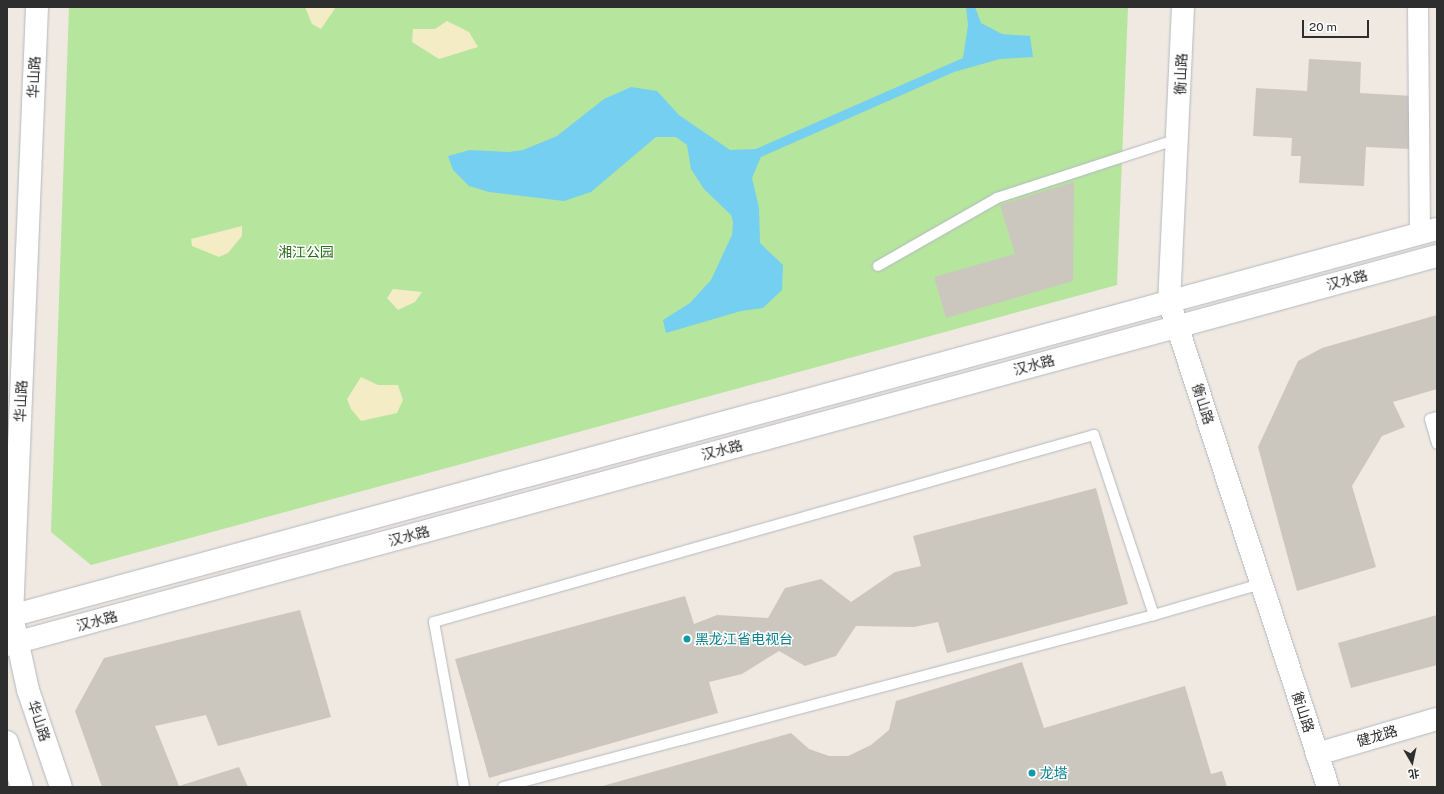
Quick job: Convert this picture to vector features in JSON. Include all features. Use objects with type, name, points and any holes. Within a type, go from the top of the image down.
[{"type":"main road","name":"华山路","points":[[37,7],[9,617],[12,644],[61,787]]},
{"type":"main road","name":"衡山路","points":[[1183,7],[1178,139],[1169,300],[1260,584],[1328,787]]},
{"type":"main road","name":"汉水路","points":[[9,617],[1169,300],[1428,232]]},
{"type":"main road","name":"汉水路","points":[[12,644],[1437,256]]},
{"type":"main road","name":"健龙路","points":[[1317,754],[1437,719]]},
{"type":"main road","points":[[7,742],[22,787]]},
{"type":"street","points":[[1418,7],[1428,232]]},
{"type":"lane","points":[[878,266],[997,198],[1178,139]]},
{"type":"lane","points":[[1437,416],[1430,419],[1437,444]]},
{"type":"lane","points":[[464,787],[434,622],[1094,435],[1154,615]]},
{"type":"lane","points":[[503,787],[1154,615],[1260,584]]},
{"type":"green space","name":"湘江公园","points":[[69,7],[1128,7],[1117,285],[91,565],[51,532]]},
{"type":"sand","points":[[305,7],[336,7],[321,29],[312,24]]},
{"type":"sand","points":[[447,21],[469,32],[478,47],[439,59],[412,42],[413,29],[435,29]]},
{"type":"sand","points":[[242,226],[242,236],[228,253],[219,257],[192,246],[191,239]]},
{"type":"sand","points":[[393,289],[422,292],[415,302],[398,310],[387,298]]},
{"type":"sand","points":[[361,377],[378,385],[398,385],[403,400],[397,413],[361,421],[351,409],[347,399]]},
{"type":"water","points":[[966,7],[975,7],[981,23],[1002,34],[1030,36],[1033,57],[1000,59],[954,72],[761,157],[752,178],[759,208],[760,243],[783,265],[782,290],[763,308],[741,311],[666,333],[663,320],[690,303],[711,280],[732,235],[733,222],[731,215],[704,189],[691,169],[687,145],[676,137],[656,137],[591,192],[564,201],[489,192],[469,186],[453,170],[448,156],[470,150],[509,152],[523,150],[557,136],[604,99],[631,87],[657,91],[679,115],[730,150],[756,149],[963,58],[968,25]]},
{"type":"building","points":[[1309,59],[1361,62],[1360,93],[1413,96],[1410,149],[1366,147],[1364,186],[1299,183],[1301,156],[1291,156],[1292,138],[1253,136],[1256,88],[1307,91]]},
{"type":"building","points":[[1074,182],[1073,281],[946,318],[934,277],[1015,254],[1000,205]]},
{"type":"building","points":[[1437,315],[1437,389],[1393,402],[1405,427],[1382,436],[1352,486],[1376,567],[1297,591],[1258,447],[1298,361],[1322,348]]},
{"type":"building","name":"黑龙江省电视台","points":[[1096,488],[1128,604],[947,653],[938,622],[914,627],[856,626],[836,656],[805,666],[779,651],[742,674],[709,682],[718,713],[489,778],[455,659],[685,596],[694,624],[717,615],[768,618],[785,588],[821,579],[851,602],[895,572],[921,566],[913,536]]},
{"type":"building","points":[[300,610],[331,717],[218,746],[206,715],[155,726],[179,786],[239,767],[248,787],[102,787],[75,711],[104,658]]},
{"type":"building","points":[[1437,615],[1437,665],[1351,688],[1338,643]]},
{"type":"building","points":[[1022,662],[1044,728],[1185,686],[1211,774],[1222,771],[1227,787],[599,787],[791,733],[809,749],[829,756],[848,756],[871,745],[889,730],[896,701]]},
{"type":"place","name":"黑龙江省电视台","points":[[687,639]]},
{"type":"place","name":"龙塔","points":[[1032,773]]}]
